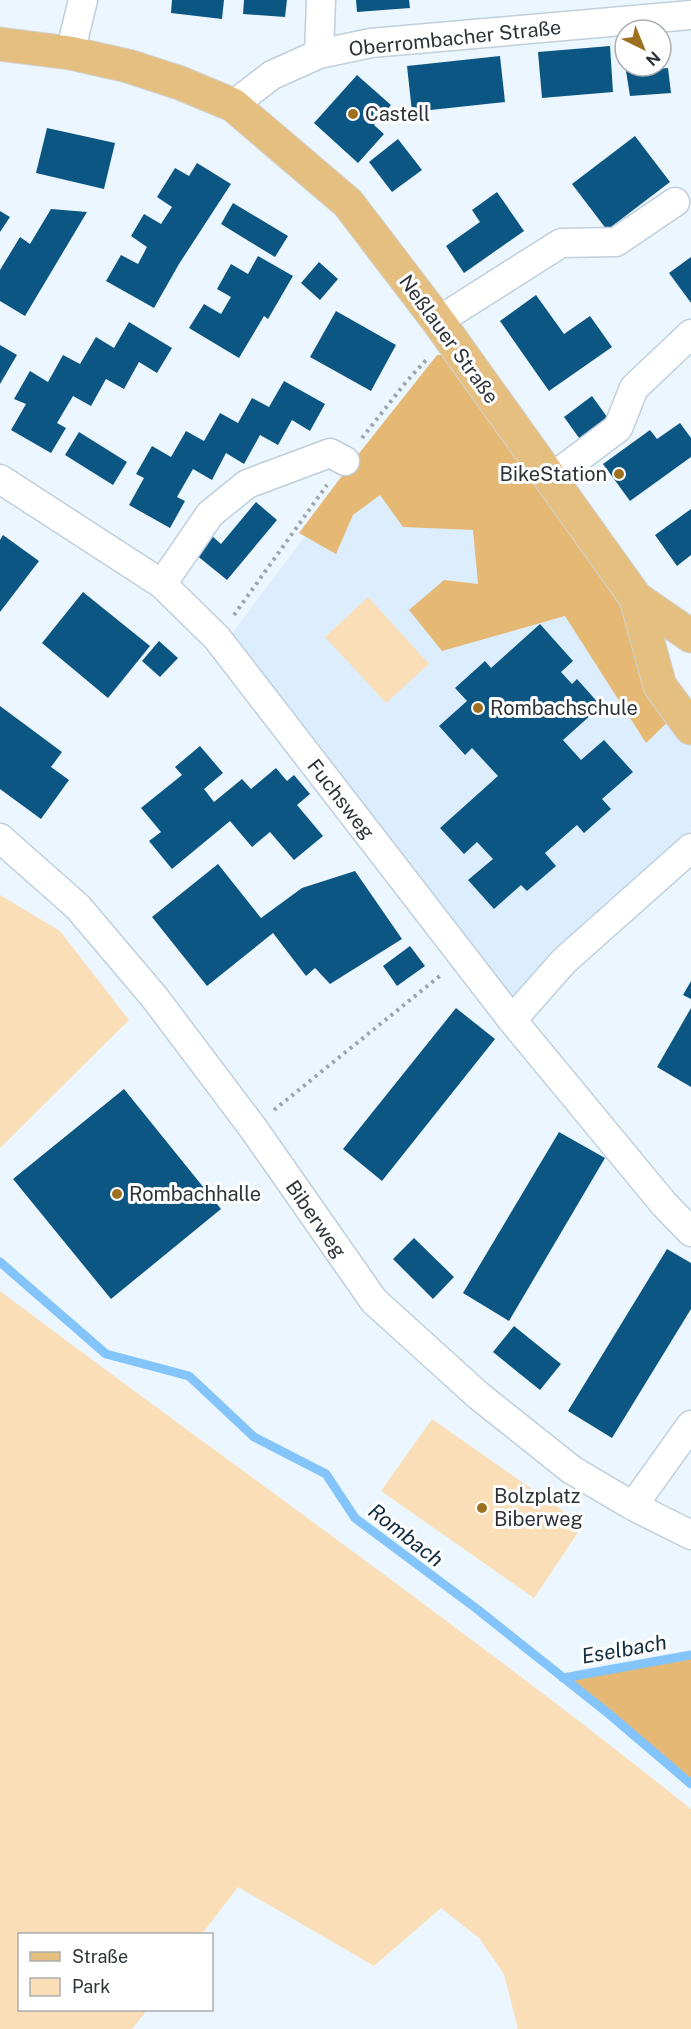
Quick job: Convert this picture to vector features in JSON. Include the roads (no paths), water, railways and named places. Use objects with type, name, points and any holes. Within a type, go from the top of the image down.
[{"type":"main road","name":"Neßlauer Straße","points":[[0,44],[69,53],[128,66],[180,83],[233,105],[348,203],[438,321],[636,598],[691,636]]},
{"type":"main road","name":"Neßlauer Straße","points":[[636,598],[660,686],[691,728]]},
{"type":"street","points":[[69,53],[83,0]]},
{"type":"street","points":[[320,54],[321,0]]},
{"type":"street","name":"Oberrombacher Straße","points":[[233,105],[272,75],[320,54],[371,43],[687,10]]},
{"type":"street","points":[[438,321],[561,243],[616,242],[675,202]]},
{"type":"street","points":[[550,479],[618,428],[634,388],[691,334]]},
{"type":"street","points":[[162,584],[210,514],[247,483],[330,453],[345,461]]},
{"type":"street","name":"Fuchsweg","points":[[0,479],[162,584],[217,638],[512,1020],[664,1204],[691,1233]]},
{"type":"street","name":"Biberweg","points":[[0,838],[78,907],[155,998],[253,1128],[374,1301],[479,1396],[572,1470],[633,1506],[691,1535]]},
{"type":"street","points":[[512,1020],[564,962],[691,848]]},
{"type":"street","points":[[633,1506],[691,1425]]},
{"type":"waterway","name":"Rombach","points":[[0,1262],[106,1354],[189,1376],[254,1437],[326,1474],[355,1518],[477,1609],[609,1714],[691,1784]]},
{"type":"waterway","name":"Eselbach","points":[[563,1678],[691,1655]]},
{"type":"place","name":"Castell","points":[[353,114]]},
{"type":"place","name":"BikeStation","points":[[619,474]]},
{"type":"place","name":"Rombachschule","points":[[478,708]]},
{"type":"place","name":"Rombachhalle","points":[[117,1194]]},
{"type":"place","name":"Bolzplatz Biberweg","points":[[482,1508]]}]
